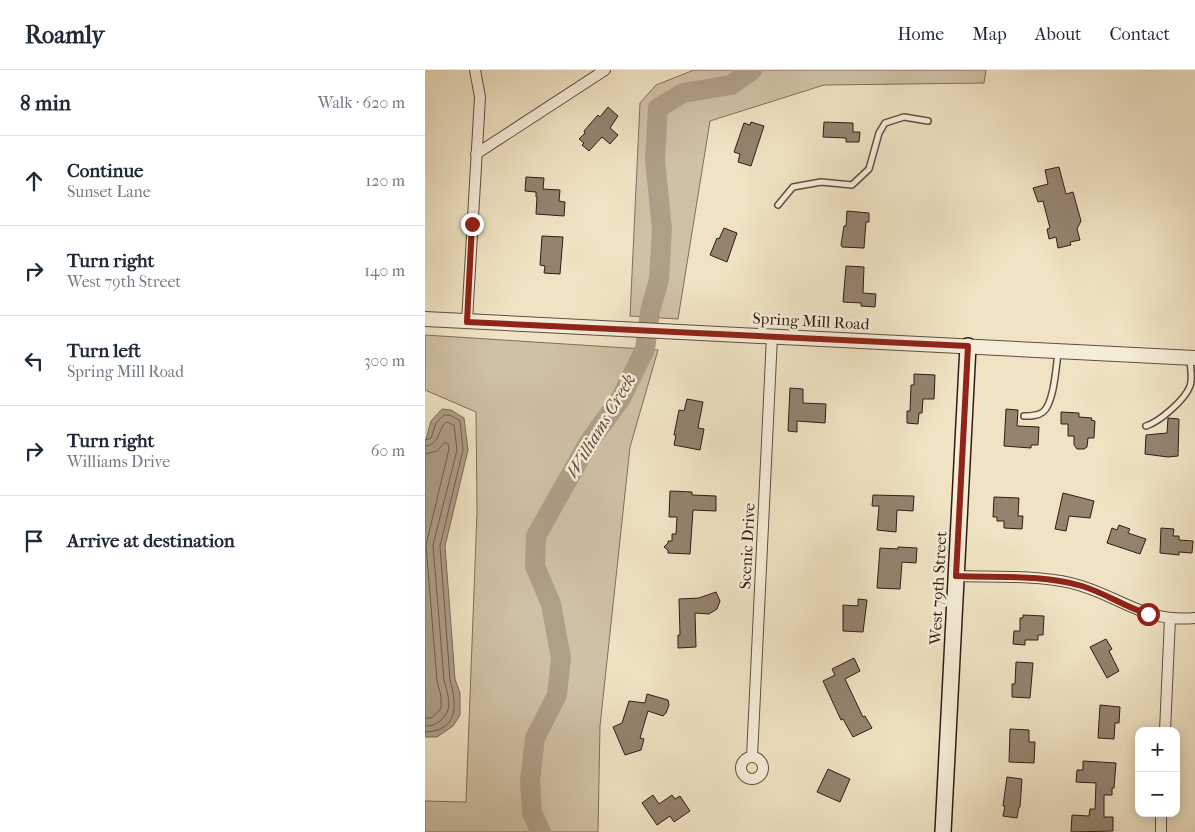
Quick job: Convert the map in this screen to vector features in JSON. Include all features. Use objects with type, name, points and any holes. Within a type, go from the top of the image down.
[{"type":"main road","name":"West 79th Street","points":[[943,832],[968,346]]},
{"type":"street","points":[[467,322],[480,96],[475,70]]},
{"type":"street","points":[[476,154],[605,70]]},
{"type":"street","name":"Spring Mill Road","points":[[425,319],[1192,357]]},
{"type":"street","name":"Scenic Drive","points":[[752,757],[772,336]]},
{"type":"street","points":[[956,576],[1045,579],[1071,583],[1101,593],[1143,613],[1170,618],[1195,618]]},
{"type":"street","points":[[1165,727],[1170,618]]},
{"type":"street","points":[[1161,817],[1161,832]]},
{"type":"lane","points":[[778,205],[793,187],[821,182],[852,185],[869,169],[879,133],[885,123],[904,117],[928,121]]},
{"type":"lane","points":[[1024,416],[1036,416],[1044,411],[1049,402],[1058,350]]},
{"type":"lane","points":[[1146,426],[1155,424],[1193,386],[1192,357]]},
{"type":"shaded area","points":[[694,70],[986,70],[984,83],[824,85],[710,121],[678,319],[630,316],[640,103],[656,85]]},
{"type":"shaded area","points":[[425,335],[658,350],[630,447],[600,726],[598,832],[425,832],[425,801],[466,802],[477,512],[476,412],[425,390]]},
{"type":"water","points":[[442,409],[451,410],[464,418],[468,450],[445,546],[455,679],[460,693],[460,715],[453,726],[437,737],[425,737],[425,443],[431,421]]},
{"type":"building","points":[[608,107],[618,116],[610,128],[618,135],[610,144],[602,137],[589,151],[582,145],[584,143],[579,139],[598,115],[600,117]]},
{"type":"building","points":[[751,122],[764,126],[751,166],[738,162],[740,154],[734,152],[744,123],[750,125]]},
{"type":"building","points":[[824,122],[853,123],[853,132],[860,132],[859,142],[846,142],[846,138],[823,137]]},
{"type":"building","points":[[1059,167],[1066,194],[1073,192],[1081,221],[1077,229],[1080,240],[1070,242],[1071,245],[1058,248],[1056,237],[1049,239],[1047,229],[1050,228],[1043,201],[1038,202],[1033,188],[1048,184],[1045,170]]},
{"type":"building","points":[[526,177],[544,178],[543,189],[560,190],[559,201],[565,202],[564,216],[536,214],[536,192],[525,191]]},
{"type":"building","points":[[847,211],[869,213],[869,222],[866,222],[864,248],[842,247],[841,245],[844,226],[846,226]]},
{"type":"building","points":[[724,228],[737,233],[727,262],[710,255],[717,238],[719,239]]},
{"type":"building","points":[[542,236],[563,237],[560,274],[544,273],[545,266],[540,265]]},
{"type":"building","points":[[846,266],[864,267],[863,293],[876,294],[875,307],[861,306],[861,303],[843,302]]},
{"type":"building","points":[[914,374],[935,375],[934,399],[923,399],[922,413],[919,413],[918,424],[907,423],[907,411],[910,411],[911,385],[914,385]]},
{"type":"building","points":[[790,388],[803,389],[803,403],[826,404],[825,423],[797,421],[797,432],[788,431]]},
{"type":"building","points":[[687,399],[703,402],[698,428],[704,429],[700,450],[674,445],[679,410],[684,411]]},
{"type":"building","points":[[1006,409],[1018,410],[1017,426],[1039,427],[1038,445],[1031,445],[1031,448],[1004,446]]},
{"type":"building","points":[[1061,412],[1079,413],[1079,417],[1092,418],[1091,420],[1095,421],[1094,438],[1088,438],[1087,447],[1077,449],[1074,445],[1074,436],[1068,436],[1068,424],[1061,424]]},
{"type":"building","points":[[1168,418],[1179,419],[1178,456],[1168,457],[1145,454],[1146,435],[1167,433]]},
{"type":"building","points":[[670,491],[692,492],[692,495],[716,496],[716,511],[693,510],[690,554],[668,553],[668,550],[664,547],[668,541],[672,541],[672,534],[676,534],[677,517],[669,517]]},
{"type":"building","points":[[1063,493],[1094,501],[1090,518],[1069,516],[1066,531],[1055,529]]},
{"type":"building","points":[[873,495],[914,496],[913,511],[897,510],[896,532],[877,530],[879,506],[872,506]]},
{"type":"building","points":[[994,497],[1019,498],[1018,516],[1023,516],[1022,529],[1004,528],[1004,521],[997,521],[997,517],[993,517]]},
{"type":"building","points":[[1119,525],[1130,529],[1128,533],[1146,539],[1140,554],[1107,543],[1112,528],[1117,530]]},
{"type":"building","points":[[1161,528],[1174,529],[1173,536],[1179,536],[1179,540],[1193,541],[1192,553],[1179,552],[1179,555],[1160,553]]},
{"type":"building","points":[[898,547],[917,548],[916,563],[902,562],[900,589],[877,588],[880,548],[898,549]]},
{"type":"building","points":[[716,592],[720,601],[717,609],[709,614],[695,613],[696,647],[678,648],[678,635],[680,635],[679,599],[699,598]]},
{"type":"building","points":[[858,599],[867,600],[863,632],[843,631],[843,605],[858,606]]},
{"type":"building","points":[[1023,615],[1044,616],[1043,635],[1038,635],[1038,640],[1025,640],[1025,645],[1013,644],[1014,631],[1020,631],[1020,618],[1023,618]]},
{"type":"building","points":[[1106,639],[1112,649],[1109,651],[1119,671],[1107,678],[1090,647]]},
{"type":"building","points":[[854,658],[860,671],[845,679],[863,717],[865,716],[872,728],[853,737],[843,719],[841,720],[823,681],[835,675],[832,669]]},
{"type":"building","points":[[1016,662],[1033,663],[1030,698],[1012,697],[1012,684],[1015,684]]},
{"type":"building","points":[[647,694],[668,700],[669,705],[663,716],[648,711],[640,738],[644,739],[641,750],[625,755],[613,727],[622,723],[629,701],[645,703]]},
{"type":"building","points":[[1100,705],[1120,707],[1119,723],[1115,723],[1114,739],[1098,738]]},
{"type":"building","points":[[1010,729],[1029,730],[1029,742],[1035,742],[1034,763],[1009,762]]},
{"type":"building","points":[[1083,761],[1116,763],[1112,795],[1104,795],[1104,817],[1113,817],[1113,831],[1071,832],[1072,815],[1089,816],[1090,809],[1095,809],[1096,783],[1076,782],[1077,770],[1083,770]]},
{"type":"building","points":[[828,769],[850,779],[840,802],[817,792]]},
{"type":"building","points":[[1007,777],[1022,779],[1020,807],[1017,818],[1003,816]]},
{"type":"building","points":[[653,795],[659,804],[672,795],[675,799],[680,796],[690,811],[674,822],[670,816],[657,825],[642,803]]},
{"type":"waterway","name":"Williams Creek","points":[[541,832],[532,813],[530,781],[535,738],[557,695],[561,658],[551,604],[535,566],[536,536],[589,442],[621,398],[645,349],[650,312],[659,279],[662,229],[655,159],[658,108],[683,93],[731,85],[752,70]]},
{"type":"route","points":[[472,224],[467,322],[968,346],[956,576],[1045,579],[1071,583],[1106,595],[1124,605],[1148,614]]}]
